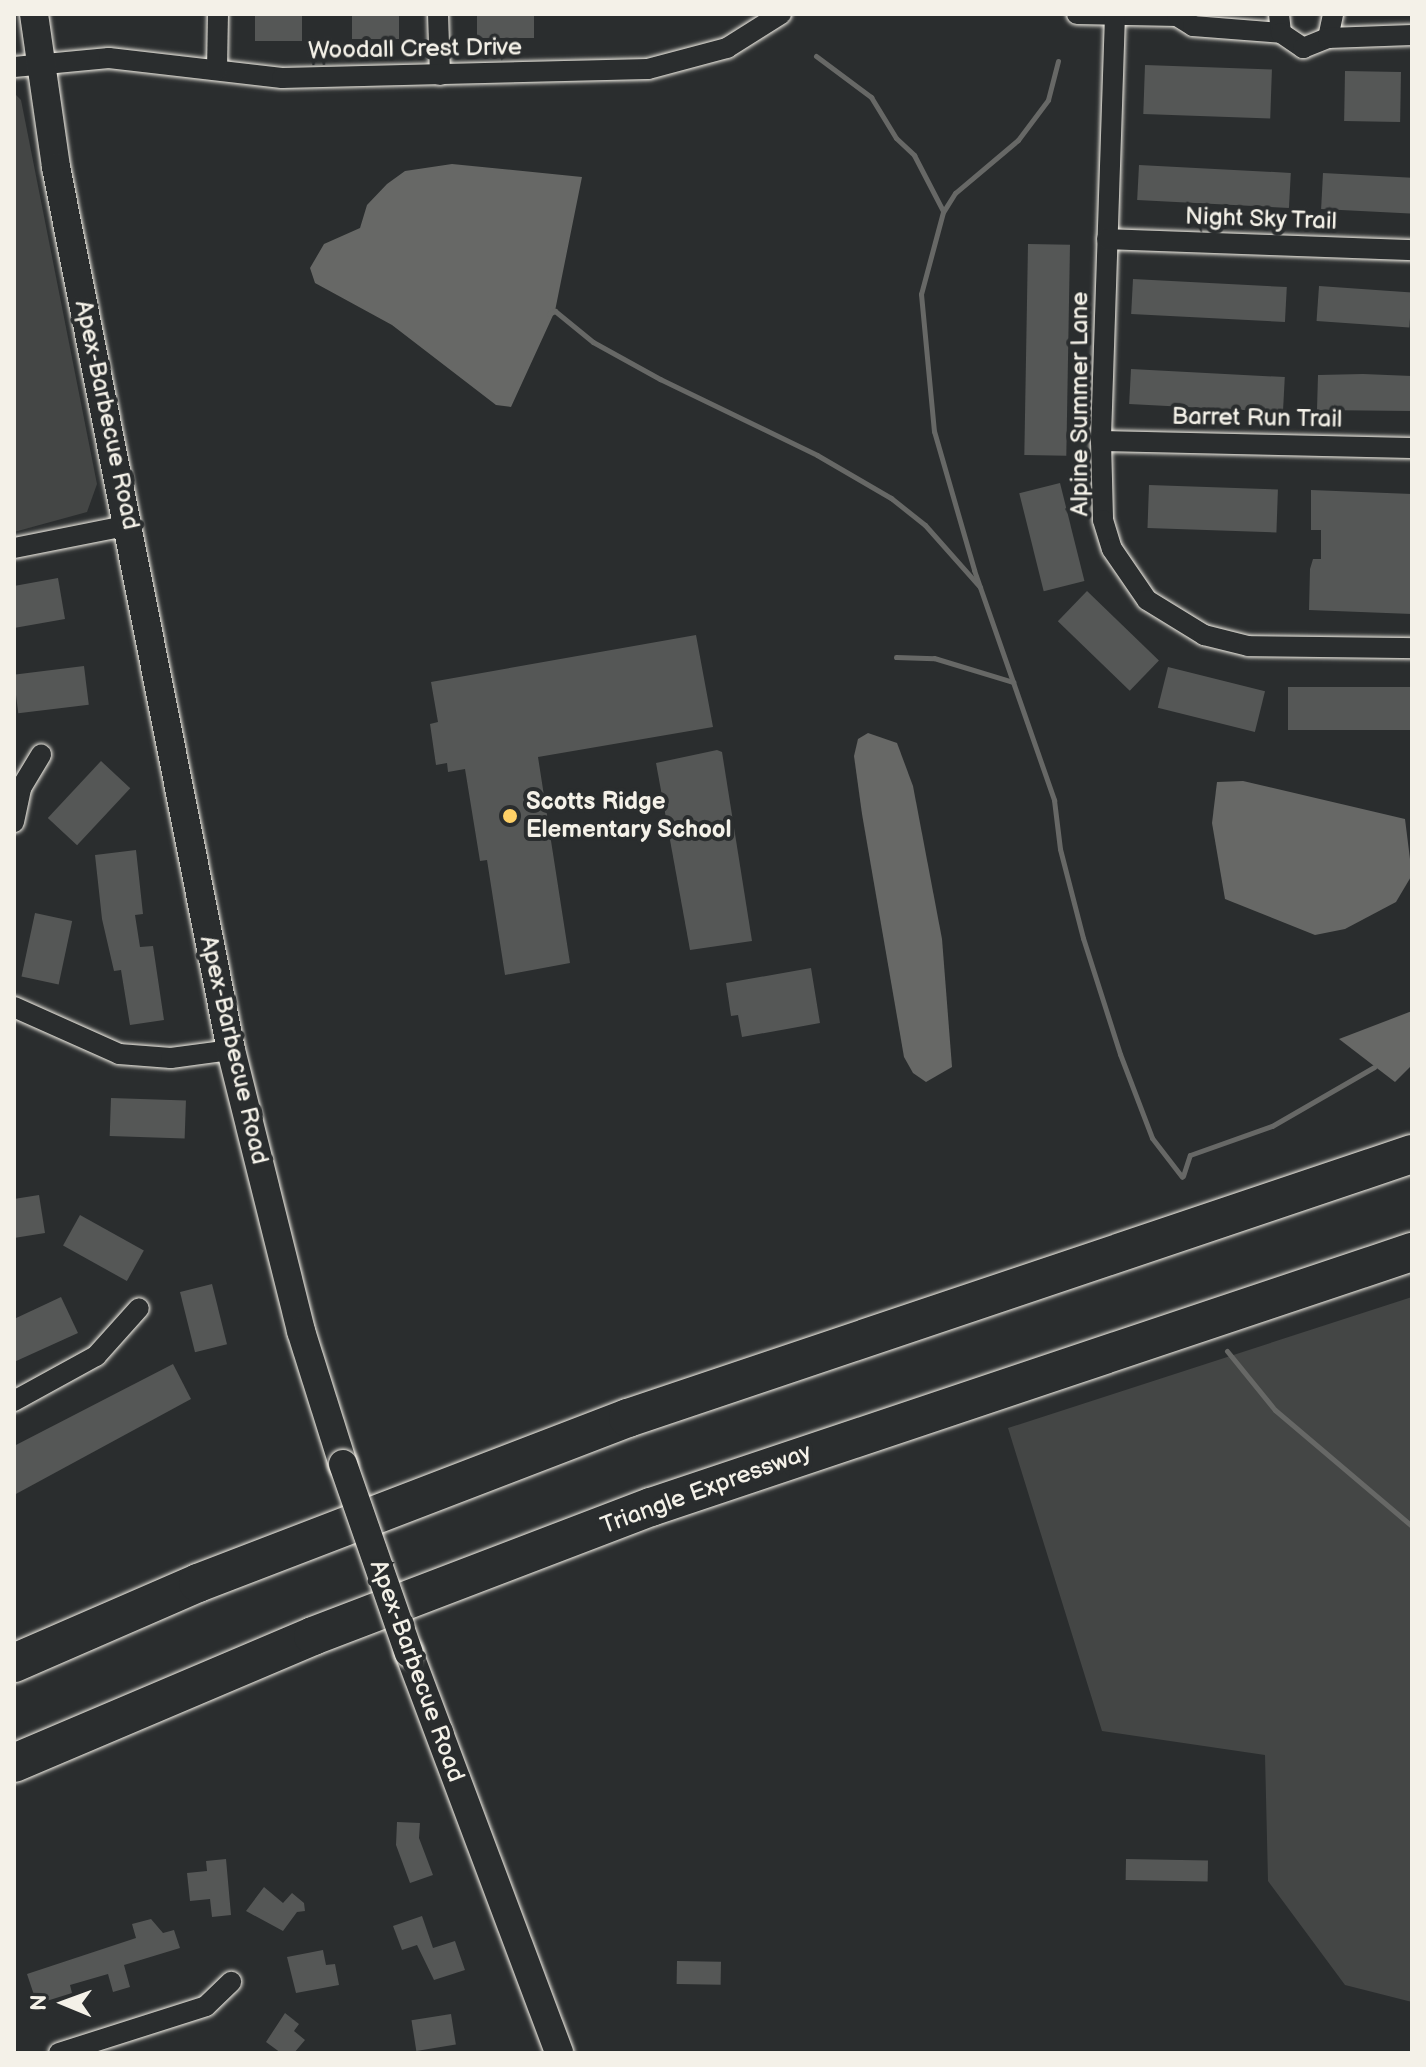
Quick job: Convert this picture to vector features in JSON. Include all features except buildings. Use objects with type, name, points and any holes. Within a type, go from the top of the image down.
[{"type":"highway","points":[[14,1663],[250,1562],[655,1409],[1412,1154]]},
{"type":"highway","name":"Triangle Expressway","points":[[14,1763],[313,1636],[651,1507],[1412,1252]]},
{"type":"street","name":"Apex-Barbecue Road","points":[[34,14],[27,66],[130,525],[231,1050],[301,1331],[343,1464],[409,1653],[559,2053]]},
{"type":"street","points":[[217,70],[218,14]]},
{"type":"street","points":[[438,14],[440,75]]},
{"type":"street","name":"Woodall Crest Drive","points":[[27,66],[109,58],[282,78],[440,75],[676,64],[727,48],[781,14]]},
{"type":"street","points":[[1077,14],[1179,15],[1193,26],[1280,24],[1303,48],[1328,38],[1412,35]]},
{"type":"street","points":[[1328,38],[1333,14]]},
{"type":"street","name":"Alpine Summer Lane","points":[[1115,15],[1101,441],[1103,520],[1112,549],[1147,600],[1174,621],[1248,646],[1412,648]]},
{"type":"street","name":"Night Sky Trail","points":[[1107,239],[1412,250]]},
{"type":"street","name":"Barret Run Trail","points":[[1101,441],[1412,448]]},
{"type":"street","points":[[14,548],[130,525]]},
{"type":"street","points":[[14,822],[21,788],[41,755]]},
{"type":"street","points":[[14,1007],[119,1054],[171,1058],[231,1050]]},
{"type":"street","points":[[14,1401],[96,1356],[139,1308]]},
{"type":"street","points":[[59,2053],[206,2006],[231,1982]]},
{"type":"shaded area","points":[[14,93],[21,100],[97,484],[87,512],[14,532]]},
{"type":"shaded area","points":[[452,164],[582,177],[555,311],[511,407],[496,405],[392,325],[315,283],[310,268],[324,244],[360,228],[367,205],[387,184],[405,171]]},
{"type":"shaded area","points":[[868,733],[897,743],[913,786],[942,939],[952,1067],[926,1082],[913,1073],[904,1057],[862,814],[854,756],[858,739]]},
{"type":"shaded area","points":[[1243,781],[1405,819],[1412,875],[1396,902],[1345,929],[1315,935],[1225,899],[1212,823],[1217,782]]},
{"type":"shaded area","points":[[1412,1011],[1412,1065],[1395,1082],[1339,1039]]},
{"type":"shaded area","points":[[1412,1297],[1412,2002],[1345,1985],[1268,1881],[1265,1755],[1102,1731],[1008,1428]]},
{"type":"waterway","points":[[816,56],[871,97],[896,138],[914,155],[943,211]]},
{"type":"waterway","points":[[1058,61],[1048,100],[1018,140],[955,193],[943,212],[921,294],[934,431],[974,570],[1054,800],[1060,849],[1083,938],[1120,1054],[1152,1138],[1182,1177]]},
{"type":"waterway","points":[[549,314],[555,311],[593,342],[660,379],[817,455],[891,498],[925,525],[980,587]]},
{"type":"waterway","points":[[896,657],[934,658],[1013,682]]},
{"type":"waterway","points":[[1183,1176],[1190,1155],[1272,1126],[1374,1067]]},
{"type":"waterway","points":[[1227,1351],[1275,1410],[1412,1526]]},
{"type":"place","name":"Scotts Ridge Elementary School","points":[[510,816]]}]
